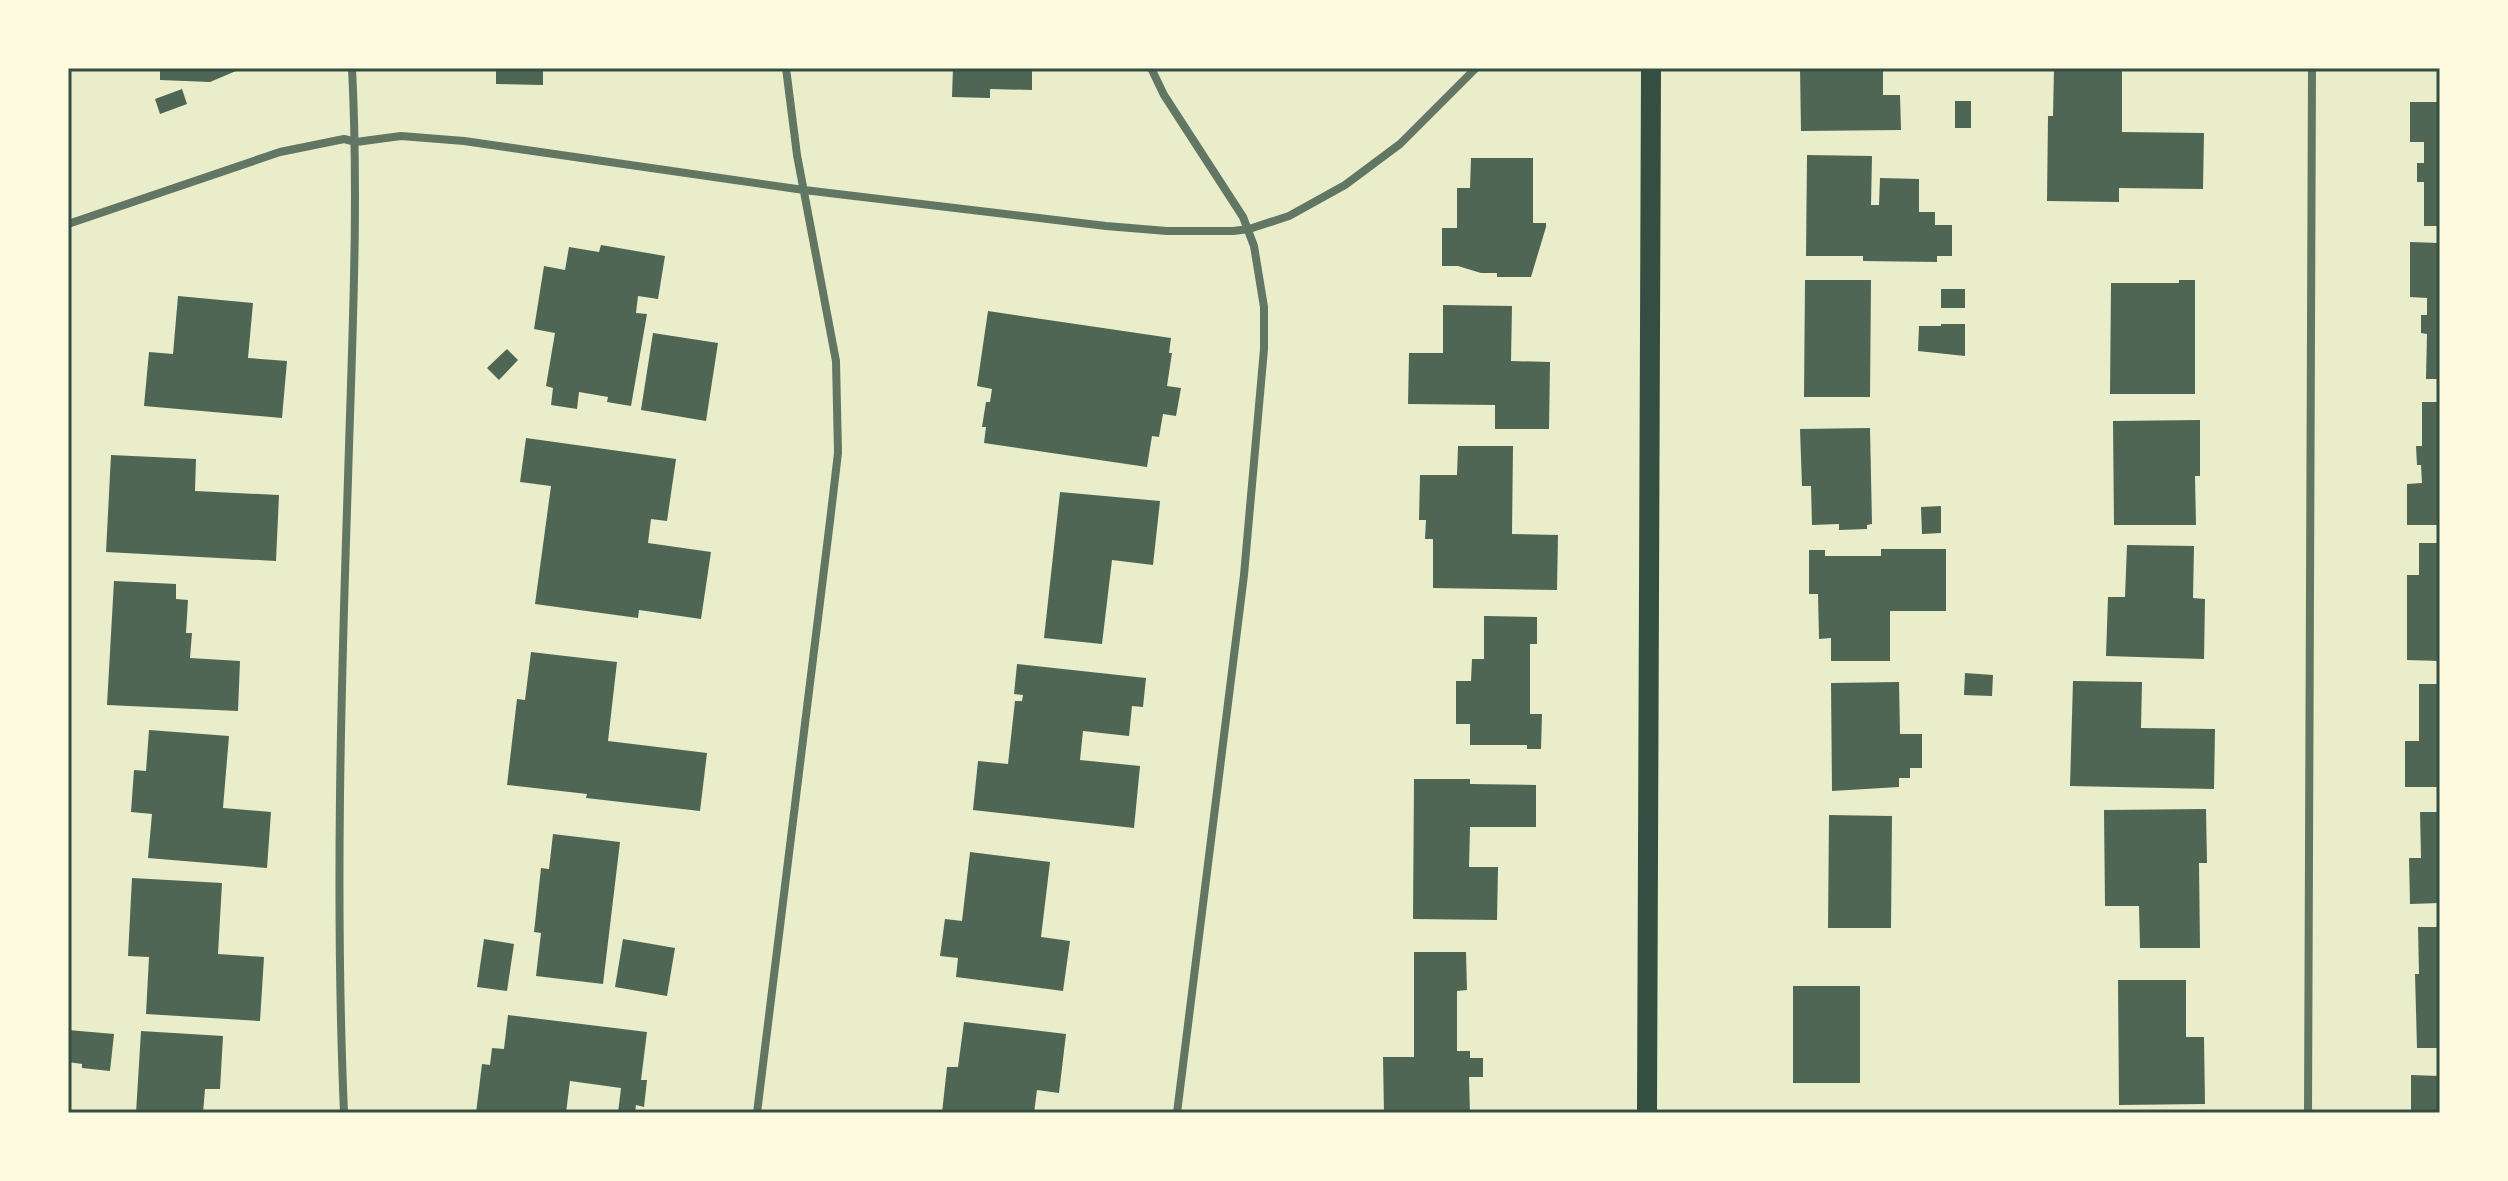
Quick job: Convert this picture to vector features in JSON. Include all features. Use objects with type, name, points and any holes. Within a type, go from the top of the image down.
[{"type":"main road","points":[[1647,1113],[1651,68]]},
{"type":"street","points":[[344,1113],[338,906],[356,142],[352,68]]},
{"type":"street","points":[[757,1113],[838,453],[836,361],[804,190],[786,68]]},
{"type":"street","points":[[1151,68],[1164,95],[1234,200],[1249,229],[1264,307],[1257,444],[1244,575],[1177,1113]]},
{"type":"street","points":[[68,224],[280,152],[344,139],[356,142],[401,136],[436,138],[804,190],[1121,228],[1212,233],[1249,229],[1289,216],[1345,185],[1400,144],[1476,68]]},
{"type":"street","points":[[2308,1113],[2312,68]]},
{"type":"building","points":[[160,68],[243,68],[210,82],[160,80]]},
{"type":"building","points":[[496,68],[543,68],[543,85],[496,84]]},
{"type":"building","points":[[953,68],[1032,68],[1032,90],[990,89],[990,98],[952,97]]},
{"type":"building","points":[[1800,68],[1883,68],[1883,95],[1900,95],[1901,130],[1801,131]]},
{"type":"building","points":[[2054,68],[2122,68],[2122,132],[2204,133],[2203,189],[2119,188],[2119,202],[2047,201],[2048,116],[2053,116]]},
{"type":"building","points":[[182,89],[187,104],[160,114],[155,99]]},
{"type":"building","points":[[1955,101],[1971,101],[1971,128],[1955,128]]},
{"type":"building","points":[[2410,102],[2440,102],[2440,226],[2424,226],[2424,182],[2417,182],[2417,163],[2424,163],[2424,142],[2410,142]]},
{"type":"building","points":[[1807,155],[1872,156],[1871,205],[1879,205],[1880,178],[1919,179],[1919,212],[1935,212],[1935,225],[1952,225],[1952,256],[1937,256],[1937,262],[1863,261],[1863,256],[1806,256]]},
{"type":"building","points":[[1471,158],[1533,158],[1533,223],[1546,223],[1546,227],[1531,277],[1497,277],[1497,273],[1442,266],[1442,228],[1457,228],[1457,188],[1470,188]]},
{"type":"building","points":[[2410,242],[2440,243],[2440,379],[2426,379],[2427,334],[2421,333],[2421,315],[2427,315],[2427,298],[2410,297]]},
{"type":"building","points":[[601,245],[665,256],[658,299],[638,296],[636,313],[647,314],[631,406],[607,402],[608,397],[579,392],[577,409],[551,405],[553,388],[546,386],[555,333],[534,329],[544,266],[565,270],[569,247],[599,252]]},
{"type":"building","points":[[1805,280],[1871,280],[1870,397],[1804,397]]},
{"type":"building","points":[[2179,280],[2195,280],[2195,394],[2110,394],[2111,283],[2179,283]]},
{"type":"building","points":[[1941,289],[1965,289],[1965,308],[1941,308]]},
{"type":"building","points":[[178,296],[253,303],[248,358],[287,361],[282,418],[144,406],[149,352],[173,354]]},
{"type":"building","points":[[1443,305],[1512,306],[1511,361],[1550,362],[1549,429],[1495,429],[1495,405],[1408,404],[1409,353],[1443,353]]},
{"type":"building","points":[[988,311],[1171,338],[1167,386],[1181,388],[1176,416],[1163,414],[1159,437],[1152,436],[1147,467],[984,443],[986,427],[982,427],[986,402],[990,402],[992,389],[977,386]]},
{"type":"building","points":[[1965,324],[1965,356],[1918,351],[1919,326]]},
{"type":"building","points":[[653,333],[718,343],[706,421],[641,410]]},
{"type":"building","points":[[507,349],[518,360],[499,380],[487,368]]},
{"type":"building","points":[[2422,402],[2440,402],[2440,525],[2407,525],[2407,484],[2422,483],[2416,446],[2422,446]]},
{"type":"building","points":[[2200,420],[2200,476],[2195,476],[2196,525],[2114,525],[2113,421]]},
{"type":"building","points":[[1870,428],[1872,524],[1867,525],[1867,529],[1839,530],[1839,524],[1812,525],[1811,486],[1802,486],[1800,429]]},
{"type":"building","points":[[526,438],[676,459],[667,521],[651,519],[648,543],[711,552],[701,619],[639,610],[638,618],[535,604],[551,486],[520,482]]},
{"type":"building","points":[[1458,446],[1513,446],[1512,534],[1558,535],[1557,590],[1433,588],[1433,539],[1425,539],[1426,520],[1419,520],[1420,475],[1457,475]]},
{"type":"building","points":[[111,455],[196,459],[195,491],[279,495],[276,561],[106,552]]},
{"type":"building","points":[[1060,492],[1160,501],[1153,565],[1112,560],[1102,644],[1044,638]]},
{"type":"building","points":[[1941,506],[1941,533],[1922,534],[1921,507]]},
{"type":"building","points":[[2419,543],[2440,543],[2440,661],[2407,660],[2407,575],[2419,575]]},
{"type":"building","points":[[2127,545],[2194,546],[2193,598],[2205,599],[2204,659],[2106,656],[2108,597],[2125,597]]},
{"type":"building","points":[[1881,549],[1946,549],[1946,611],[1890,611],[1890,661],[1831,661],[1831,638],[1819,639],[1818,594],[1809,594],[1809,550],[1825,550],[1825,556],[1881,556]]},
{"type":"building","points":[[114,581],[176,584],[176,599],[188,600],[186,633],[192,633],[190,658],[240,661],[238,711],[107,705]]},
{"type":"building","points":[[1484,616],[1537,617],[1537,644],[1530,644],[1530,714],[1542,714],[1541,749],[1527,749],[1527,745],[1470,745],[1470,724],[1456,724],[1456,681],[1471,681],[1472,659],[1484,659]]},
{"type":"building","points":[[531,652],[617,662],[608,741],[707,753],[700,811],[507,785],[517,699],[525,700]]},
{"type":"building","points":[[1017,664],[1146,678],[1143,707],[1132,706],[1129,736],[1083,731],[1080,760],[1140,766],[1134,828],[973,810],[978,761],[1008,764],[1015,701],[1022,701],[1023,695],[1014,694]]},
{"type":"building","points":[[1965,673],[1993,675],[1992,696],[1964,695]]},
{"type":"building","points":[[2073,681],[2142,682],[2141,728],[2215,729],[2214,789],[2070,786]]},
{"type":"building","points":[[1899,682],[1900,734],[1922,734],[1922,768],[1910,768],[1910,778],[1899,778],[1899,787],[1832,791],[1831,683]]},
{"type":"building","points":[[2419,684],[2440,684],[2440,787],[2405,787],[2405,741],[2419,741]]},
{"type":"building","points":[[149,730],[229,736],[223,808],[271,812],[267,868],[148,858],[152,814],[131,812],[134,770],[146,771]]},
{"type":"building","points":[[1414,779],[1470,779],[1470,784],[1536,785],[1536,827],[1470,827],[1469,867],[1498,867],[1497,920],[1413,919]]},
{"type":"building","points":[[2206,809],[2207,863],[2199,863],[2200,948],[2140,948],[2139,906],[2105,906],[2104,810]]},
{"type":"building","points":[[2420,812],[2440,812],[2440,903],[2410,904],[2409,858],[2421,858]]},
{"type":"building","points":[[1829,815],[1892,816],[1891,928],[1828,928]]},
{"type":"building","points":[[553,834],[620,842],[603,984],[536,976],[541,933],[534,932],[541,868],[549,869]]},
{"type":"building","points":[[970,852],[1050,862],[1041,937],[1070,941],[1063,991],[956,977],[958,958],[940,956],[945,919],[962,921]]},
{"type":"building","points":[[132,878],[222,883],[218,954],[264,957],[260,1021],[146,1014],[149,957],[128,956]]},
{"type":"building","points":[[2418,927],[2440,927],[2440,1048],[2417,1048],[2415,974],[2419,974]]},
{"type":"building","points":[[484,939],[514,944],[507,991],[477,987]]},
{"type":"building","points":[[623,939],[675,948],[667,996],[615,987]]},
{"type":"building","points":[[1414,952],[1466,952],[1467,990],[1457,991],[1457,1051],[1470,1051],[1470,1058],[1483,1058],[1483,1077],[1469,1077],[1470,1113],[1384,1113],[1383,1057],[1414,1057]]},
{"type":"building","points":[[2118,980],[2186,980],[2186,1037],[2204,1037],[2205,1104],[2119,1105]]},
{"type":"building","points":[[1793,986],[1860,986],[1860,1083],[1793,1083]]},
{"type":"building","points":[[508,1015],[647,1032],[641,1080],[647,1080],[644,1107],[636,1105],[635,1113],[618,1113],[621,1088],[570,1081],[566,1113],[476,1113],[482,1064],[490,1065],[492,1048],[504,1049]]},
{"type":"building","points":[[964,1022],[1066,1034],[1059,1093],[1037,1090],[1034,1113],[942,1113],[947,1067],[958,1067]]},
{"type":"building","points":[[68,1030],[114,1034],[110,1071],[82,1068],[82,1064],[68,1062]]},
{"type":"building","points":[[141,1031],[223,1036],[220,1089],[205,1089],[203,1113],[136,1113]]},
{"type":"building","points":[[2411,1075],[2440,1076],[2440,1113],[2411,1113]]}]
